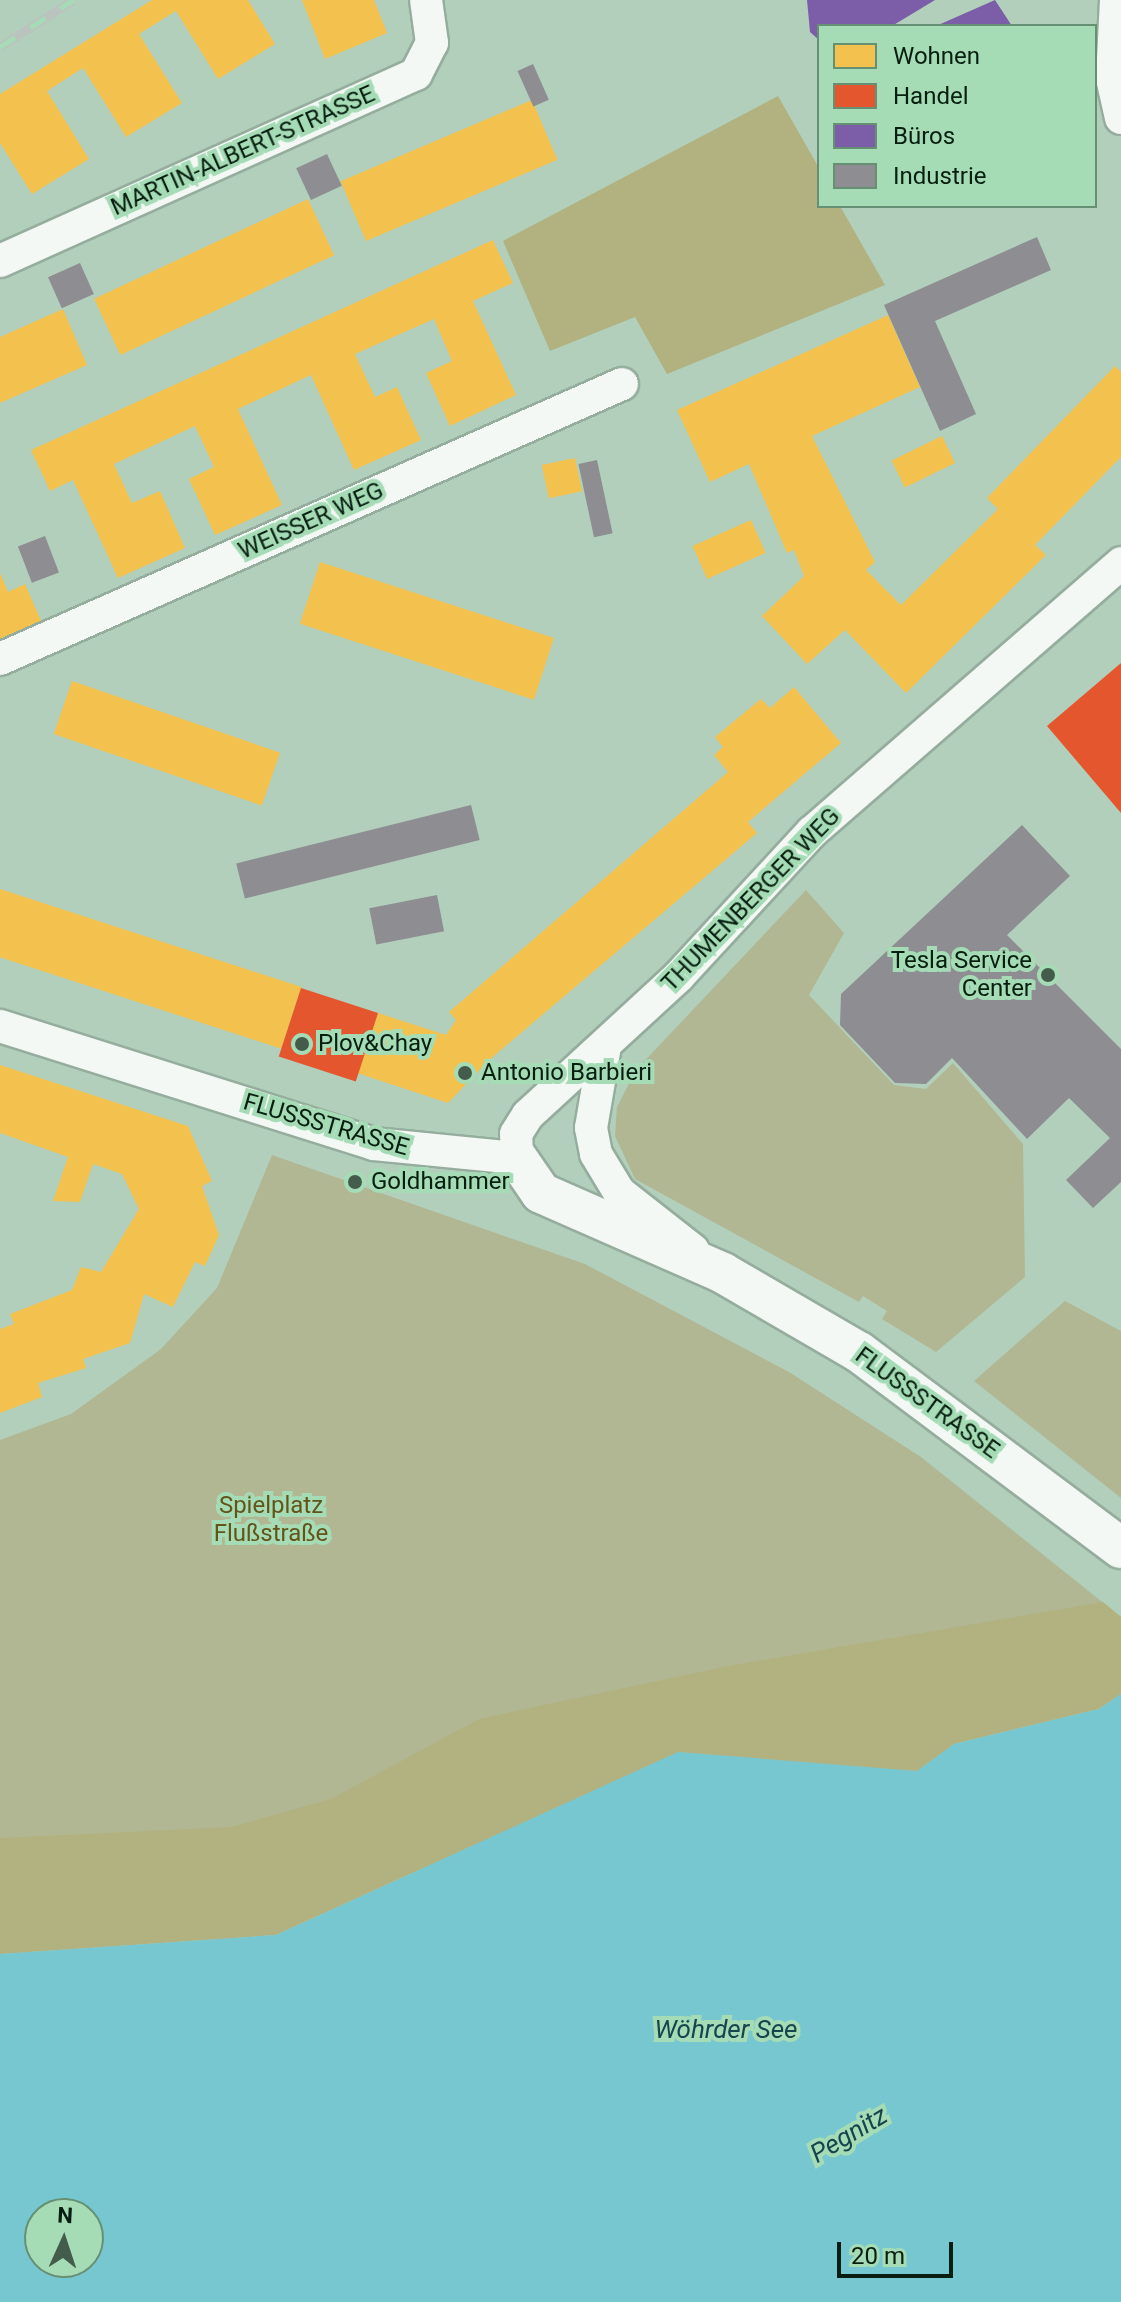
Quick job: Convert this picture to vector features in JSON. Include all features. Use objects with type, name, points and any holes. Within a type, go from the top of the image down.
[{"type":"street","name":"MARTIN-ALBERT-STRASSE","points":[[0,261],[416,74],[432,43],[426,0]]},
{"type":"street","points":[[1116,0],[1112,78],[1121,118]]},
{"type":"street","name":"WEISSER WEG","points":[[0,659],[622,384]]},
{"type":"street","name":"THUMENBERGER WEG","points":[[517,1158],[516,1134],[528,1115],[605,1046],[812,832],[1121,563]]},
{"type":"street","name":"FLUSSSTRASSE","points":[[0,1026],[374,1144],[517,1158],[531,1181],[555,1201],[723,1273]]},
{"type":"street","name":"FLUSSSTRASSE","points":[[605,1046],[591,1128],[596,1154],[619,1192],[723,1273],[896,1377],[1121,1548]]},
{"type":"green space","points":[[778,96],[817,164],[817,208],[841,208],[885,285],[667,374],[635,317],[550,351],[503,241]]},
{"type":"green space","points":[[806,890],[844,933],[809,995],[894,1085],[926,1089],[953,1063],[1023,1144],[1025,1277],[936,1352],[882,1319],[887,1311],[863,1296],[859,1302],[635,1179],[615,1136],[617,1107],[636,1070]]},
{"type":"green space","name":"Spielplatz Flußstraße","points":[[272,1155],[585,1264],[789,1372],[921,1457],[1121,1617],[1121,1694],[954,1744],[917,1771],[0,1954],[0,1440],[71,1414],[161,1349],[217,1288]]},
{"type":"green space","points":[[1065,1301],[1121,1331],[1121,1498],[974,1381]]},
{"type":"green space","points":[[1103,1602],[1121,1617],[1121,1694],[1099,1709],[954,1744],[917,1771],[678,1752],[276,1935],[0,1954],[0,1838],[232,1827],[331,1799],[479,1719],[728,1666]]},
{"type":"water","name":"Wöhrder See","points":[[1121,1694],[1121,2302],[0,2302],[0,1954],[276,1935],[678,1752],[917,1771],[954,1744],[1099,1709]]},
{"type":"building: Wohnen","points":[[152,0],[248,0],[275,44],[218,79],[176,11],[139,34],[182,103],[126,137],[83,68],[47,91],[89,159],[32,194],[0,143],[0,94]]},
{"type":"building: Wohnen","points":[[302,0],[374,0],[387,33],[325,59]]},
{"type":"building: Wohnen","points":[[532,100],[557,160],[366,241],[341,181]]},
{"type":"building: Wohnen","points":[[308,199],[334,255],[120,355],[94,299]]},
{"type":"building: Wohnen","points":[[493,240],[513,283],[473,301],[516,395],[450,426],[426,373],[452,361],[434,319],[355,354],[375,397],[397,387],[421,440],[354,470],[311,375],[238,409],[282,505],[215,535],[189,479],[214,467],[195,426],[114,464],[132,503],[160,491],[185,548],[118,578],[73,480],[50,491],[31,450]]},
{"type":"building: Wohnen","points":[[63,309],[87,365],[0,403],[0,337]]},
{"type":"building: Wohnen","points":[[888,315],[920,387],[812,436],[875,562],[866,570],[901,605],[998,509],[987,498],[1115,366],[1121,372],[1121,457],[1035,545],[1046,555],[906,693],[845,630],[807,664],[762,616],[804,576],[794,550],[787,553],[749,464],[710,482],[677,410]]},
{"type":"building: Wohnen","points":[[942,436],[955,463],[905,488],[892,461]]},
{"type":"building: Wohnen","points":[[575,458],[582,491],[549,498],[542,465]]},
{"type":"building: Wohnen","points":[[751,520],[766,553],[707,579],[693,546]]},
{"type":"building: Wohnen","points":[[320,562],[554,638],[534,700],[300,624]]},
{"type":"building: Wohnen","points":[[0,573],[8,592],[25,584],[42,623],[0,640]]},
{"type":"building: Wohnen","points":[[72,681],[280,753],[262,806],[54,734]]},
{"type":"building: Wohnen","points":[[794,687],[841,743],[748,822],[757,833],[489,1060],[448,1103],[357,1073],[378,1013],[446,1035],[456,1020],[449,1012],[728,772],[714,755],[723,747],[715,737],[761,699],[770,708]]},
{"type":"building: Wohnen","points":[[0,889],[301,987],[281,1049],[0,957]]},
{"type":"building: Wohnen","points":[[0,1065],[188,1126],[212,1181],[202,1186],[219,1235],[205,1266],[195,1262],[173,1307],[144,1294],[130,1343],[83,1359],[86,1368],[38,1383],[42,1397],[0,1413],[0,1329],[14,1324],[10,1314],[72,1290],[81,1267],[101,1272],[139,1209],[122,1174],[93,1164],[80,1202],[53,1201],[68,1157],[0,1133]]},
{"type":"building: Handel","points":[[1121,663],[1121,813],[1047,726]]},
{"type":"building: Handel","points":[[301,988],[378,1013],[356,1082],[279,1056]]},
{"type":"building: Büros","points":[[807,0],[935,0],[895,24],[817,24],[817,38],[810,32]]},
{"type":"building: Büros","points":[[995,0],[1011,24],[941,24]]},
{"type":"building: Industrie","points":[[533,64],[549,100],[533,107],[517,71]]},
{"type":"building: Industrie","points":[[327,154],[342,186],[311,200],[296,168]]},
{"type":"building: Industrie","points":[[1037,237],[1051,270],[935,321],[976,414],[940,431],[884,305]]},
{"type":"building: Industrie","points":[[80,263],[94,294],[62,308],[48,277]]},
{"type":"building: Industrie","points":[[597,460],[613,533],[594,537],[578,464]]},
{"type":"building: Industrie","points":[[45,536],[59,572],[32,583],[18,546]]},
{"type":"building: Industrie","points":[[471,805],[480,840],[245,898],[236,864]]},
{"type":"building: Industrie","points":[[1022,825],[1070,876],[1007,935],[1121,1049],[1121,1182],[1093,1208],[1066,1180],[1110,1138],[1069,1098],[1027,1139],[952,1058],[926,1084],[895,1083],[840,1025],[841,994]]},
{"type":"building: Industrie","points":[[437,895],[444,931],[376,944],[369,908]]},
{"type":"railway","points":[[0,47],[73,0]]},
{"type":"place","name":"Tesla Service Center","points":[[1048,975]]},
{"type":"place","name":"Plov&Chay","points":[[302,1044]]},
{"type":"place","name":"Antonio Barbieri","points":[[465,1073]]},
{"type":"place","name":"Goldhammer","points":[[355,1182]]},
{"type":"water label","name":"Pegnitz","points":[[849,2135]]}]
